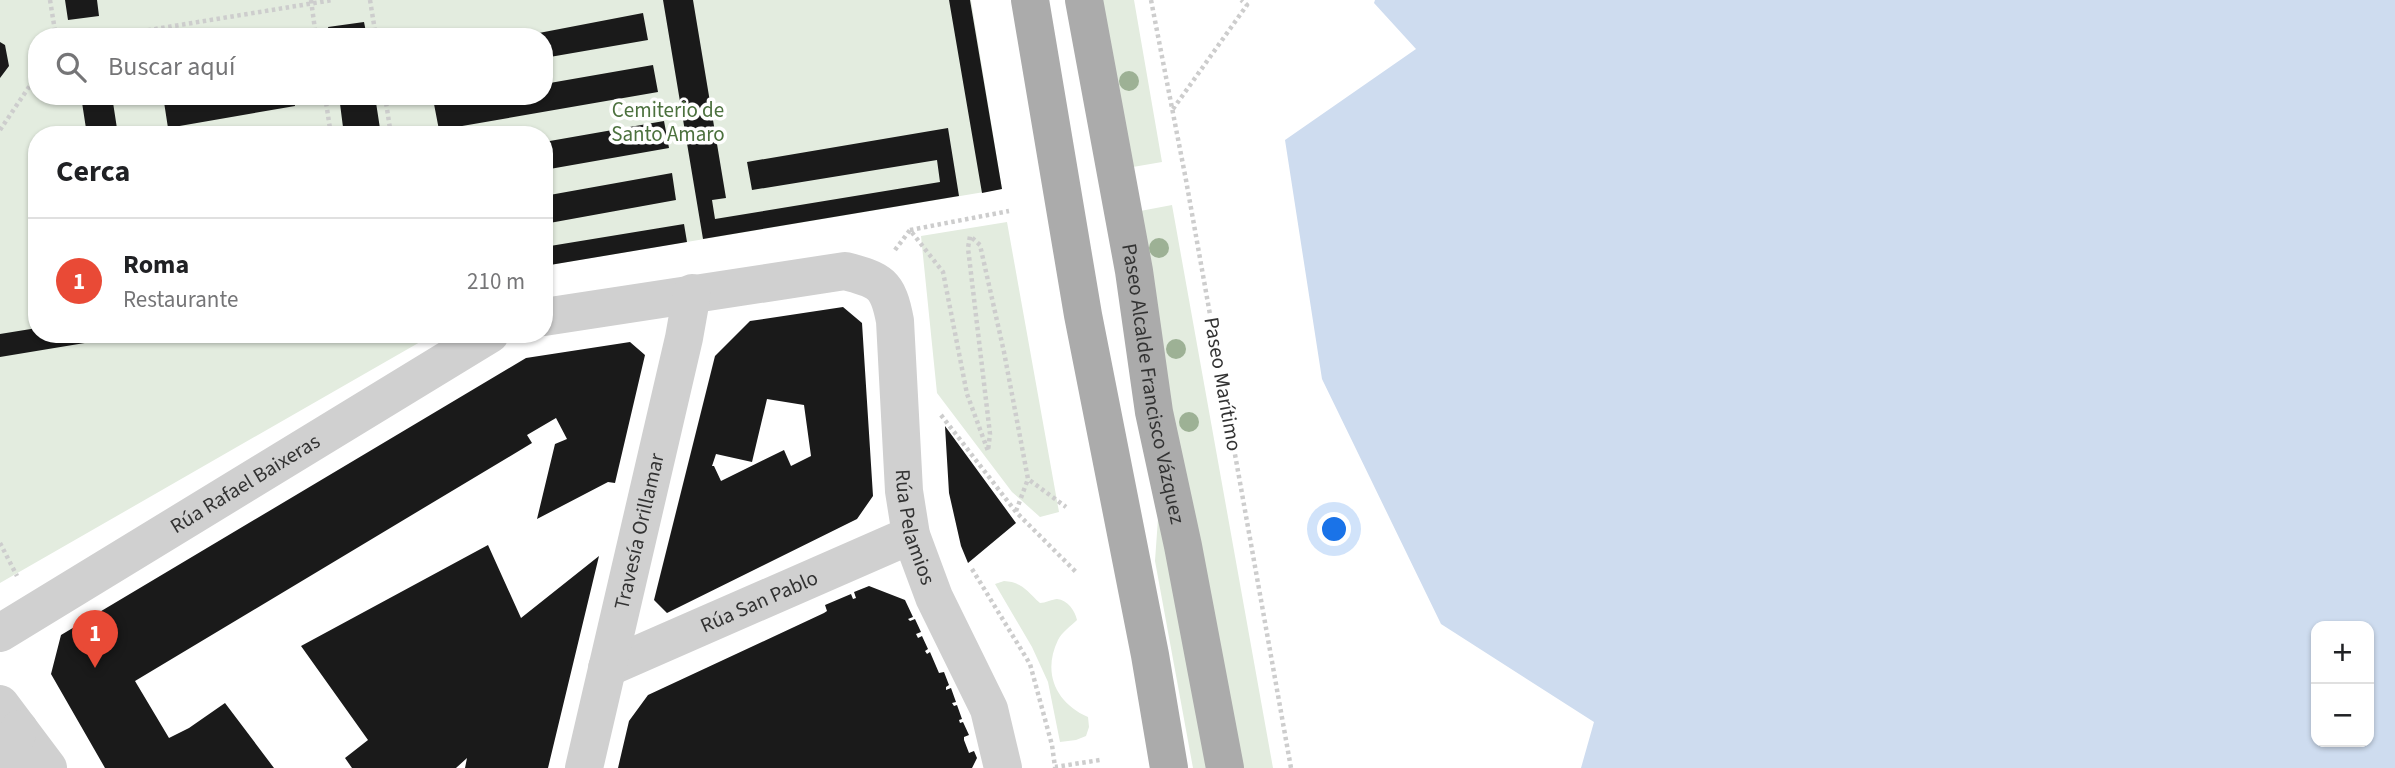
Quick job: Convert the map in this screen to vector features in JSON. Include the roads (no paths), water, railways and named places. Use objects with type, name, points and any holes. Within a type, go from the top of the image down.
[{"type":"main road","points":[[1030,0],[1083,315],[1150,655],[1169,768]]},
{"type":"main road","name":"Paseo Alcalde Francisco Vázquez","points":[[1084,0],[1134,271],[1154,412],[1183,546],[1225,768]]},
{"type":"street","name":"Rúa Pelamios","points":[[692,293],[845,271],[873,278],[891,297],[895,321],[904,491],[911,534],[934,597],[989,709],[1003,768]]},
{"type":"street","points":[[553,316],[692,293]]},
{"type":"street","name":"Travesía Orillamar","points":[[584,768],[684,338],[692,293]]},
{"type":"street","name":"Rúa Rafael Baixeras","points":[[0,633],[475,343]]},
{"type":"street","name":"Rúa San Pablo","points":[[607,668],[911,534]]},
{"type":"street","points":[[4,768],[9,717]]},
{"type":"street","points":[[9,717],[48,768]]},
{"type":"water","points":[[1375,0],[2395,0],[2395,768],[1581,768],[1594,722],[1441,624],[1322,379],[1285,140],[1416,49],[1374,3]]},
{"type":"place","name":"Roma","points":[[95,668]]},
{"type":"park label","name":"Cemiterio de Santo Amaro","points":[[668,122]]}]
